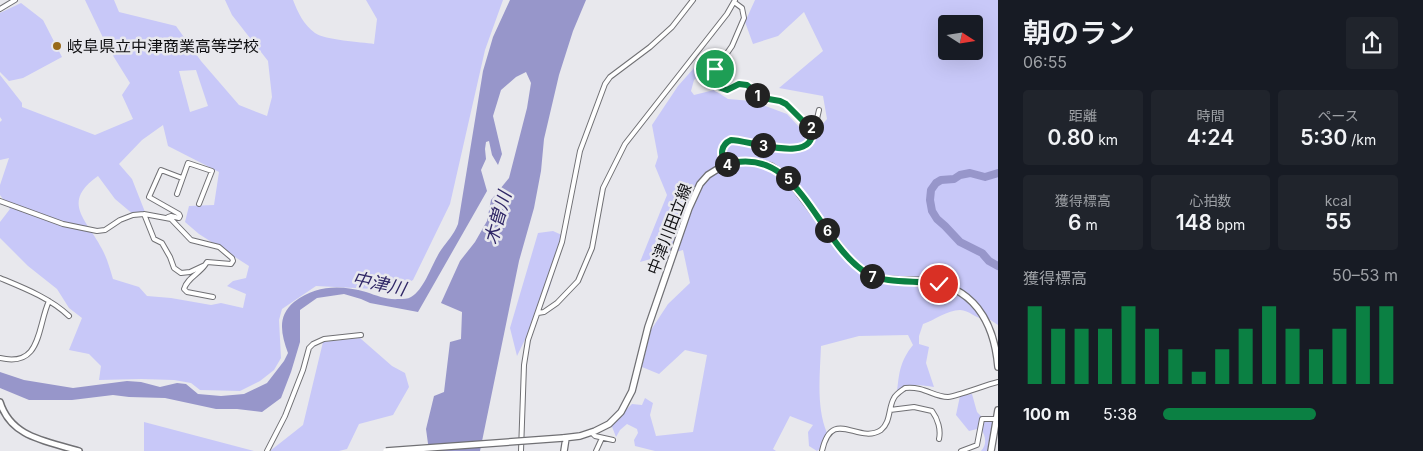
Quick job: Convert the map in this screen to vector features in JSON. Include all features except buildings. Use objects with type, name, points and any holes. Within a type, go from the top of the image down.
[{"type":"main road","name":"中津川田立線","points":[[386,451],[565,438],[580,436],[608,424],[621,412],[632,391],[648,326],[689,208],[700,184],[708,175],[732,162],[757,162],[772,166],[786,176],[846,256],[870,275],[886,279],[924,281],[939,284],[962,293],[982,312],[989,324],[994,337],[998,367]]},
{"type":"main road","points":[[991,451],[998,410]]},
{"type":"main road","points":[[564,451],[565,438]]},
{"type":"street","points":[[0,9],[15,0]]},
{"type":"street","points":[[521,451],[525,355],[562,242],[580,151],[605,84],[610,77],[650,47],[672,27],[693,0]]},
{"type":"street","points":[[538,313],[544,312],[557,304],[578,281],[592,248],[603,188],[625,144],[727,14],[735,1],[742,8],[744,18],[732,46],[715,69],[713,78],[715,83],[718,87],[727,90],[739,84],[747,85],[763,98],[786,104],[807,125],[811,126]]},
{"type":"street","points":[[811,126],[816,123],[819,110]]},
{"type":"street","points":[[724,165],[722,150],[728,141],[738,140],[795,150],[810,140],[812,134],[811,126]]},
{"type":"street","points":[[177,194],[188,163],[212,171],[199,204]]},
{"type":"street","points":[[166,218],[171,216],[179,218],[180,216],[149,197],[161,170],[182,178]]},
{"type":"street","points":[[0,200],[63,224],[97,230],[105,230],[120,220],[133,215],[144,214],[166,218],[174,221],[191,240],[219,247],[233,261],[231,264],[207,262],[205,265],[190,272],[181,273],[174,268],[162,243],[154,239],[144,214]]},
{"type":"street","points":[[205,265],[186,282],[184,289],[187,292],[213,297]]},
{"type":"street","points":[[0,278],[50,301],[69,316]]},
{"type":"street","points":[[0,358],[10,360],[33,351],[44,312],[50,301]]},
{"type":"street","points":[[267,451],[286,416],[312,344],[324,339],[361,335]]},
{"type":"street","points":[[822,451],[826,436],[833,430],[874,432],[882,429],[894,398],[905,388],[922,389],[939,396],[949,397],[998,382]]},
{"type":"street","points":[[0,402],[4,414],[22,432],[79,451]]},
{"type":"street","points":[[890,410],[914,407],[932,411],[936,416],[940,431],[939,439]]},
{"type":"street","points":[[961,451],[977,445],[982,419],[997,419]]},
{"type":"street","points":[[591,432],[602,438],[614,440]]},
{"type":"street","points":[[596,451],[602,438]]},
{"type":"shaded area","points":[[85,0],[114,0],[119,12],[176,26],[201,61],[239,105],[267,116],[272,97],[268,61],[232,15],[225,0],[293,0],[302,18],[315,33],[335,39],[374,44],[377,19],[366,0],[503,0],[485,50],[450,204],[413,280],[394,290],[316,286],[282,309],[279,320],[281,358],[274,370],[260,381],[240,391],[200,390],[191,383],[174,380],[99,380],[101,366],[89,354],[69,350],[82,318],[69,308],[57,289],[28,266],[0,238],[0,222],[10,209],[0,195],[0,185],[9,158],[0,160],[0,122],[2,120],[0,117],[0,75],[22,103],[22,107],[95,135],[133,119],[122,95],[130,83],[107,46]],"holes":[[[196,70],[208,106],[190,112],[179,71]],[[163,125],[168,146],[219,172],[214,205],[189,206],[185,222],[199,234],[249,266],[246,278],[233,281],[227,286],[246,294],[243,308],[221,303],[211,305],[147,296],[139,287],[113,279],[104,252],[80,211],[80,195],[98,176],[115,199],[134,215],[145,212],[132,179],[119,164],[142,140]]]},
{"type":"shaded area","points":[[755,0],[998,0],[998,325],[989,319],[980,318],[960,310],[946,313],[923,324],[919,336],[919,344],[929,347],[926,363],[934,387],[910,386],[897,393],[905,356],[913,345],[908,335],[859,336],[821,346],[820,401],[827,433],[821,448],[817,451],[809,446],[808,432],[813,425],[790,416],[773,449],[776,451],[655,451],[635,446],[634,440],[638,433],[637,429],[627,424],[616,437],[611,424],[632,404],[642,405],[645,398],[653,403],[650,415],[656,436],[693,432],[707,355],[685,350],[659,374],[642,367],[651,330],[668,304],[690,283],[683,250],[640,262],[667,195],[655,166],[658,157],[652,125],[678,86],[710,50],[716,62],[694,80],[691,91],[694,95],[714,90],[728,99],[752,101],[787,114],[802,130],[814,134],[827,119],[823,96],[779,88],[823,51],[804,12],[778,36],[753,44],[745,22]]},
{"type":"shaded area","points":[[21,3],[43,20],[62,57],[23,78],[9,81],[0,72],[0,13]]},
{"type":"shaded area","points":[[553,231],[564,236],[549,290],[517,356],[510,328],[538,233]]},
{"type":"shaded area","points":[[360,338],[392,366],[405,373],[409,387],[393,415],[359,424],[347,449],[339,451],[270,451],[303,425],[323,342]]},
{"type":"shaded area","points":[[972,394],[977,412],[984,419],[998,417],[998,427],[991,430],[987,451],[981,451],[985,437],[981,428],[969,431],[956,415],[960,396]]},
{"type":"shaded area","points":[[144,422],[254,451],[144,451]]},
{"type":"water","name":"木曽川","points":[[510,0],[586,0],[573,31],[559,75],[544,139],[541,171],[534,208],[519,261],[480,451],[429,451],[426,429],[434,396],[444,392],[450,342],[461,339],[462,312],[441,303],[460,261],[475,242],[487,221],[491,200],[509,178],[527,108],[531,83],[526,72],[516,77],[501,90],[493,116],[502,154],[498,165],[492,155],[489,141],[486,142],[486,159],[481,170],[487,191],[418,312],[370,303],[344,294],[317,298],[300,310],[300,342],[281,398],[262,412],[216,409],[165,398],[113,395],[72,400],[29,400],[0,388],[0,372],[24,380],[73,388],[127,381],[141,382],[160,387],[177,383],[186,384],[198,394],[221,396],[244,394],[267,383],[284,361],[288,353],[282,332],[283,319],[289,307],[303,296],[329,288],[347,288],[390,299],[411,297],[424,282],[438,255],[458,224],[483,71],[493,37]]},
{"type":"waterway","points":[[998,173],[985,177],[970,173],[960,175],[954,179],[941,180],[931,190],[930,200],[932,211],[937,219],[960,242],[982,253],[989,261],[998,266]]},
{"type":"place","name":"岐阜県立中津商業高等学校","points":[[57,46]]},
{"type":"route","points":[[715,69],[713,81],[716,86],[727,90],[739,84],[745,84],[757,95],[780,101],[788,106],[807,125],[811,126],[812,132],[812,138],[808,143],[795,150],[738,140],[728,141],[723,147],[724,165],[742,161],[757,162],[772,166],[786,176],[846,256],[870,275],[886,279],[924,281],[939,284]]},
{"type":"water label","name":"中津川","points":[[379,284]]}]
